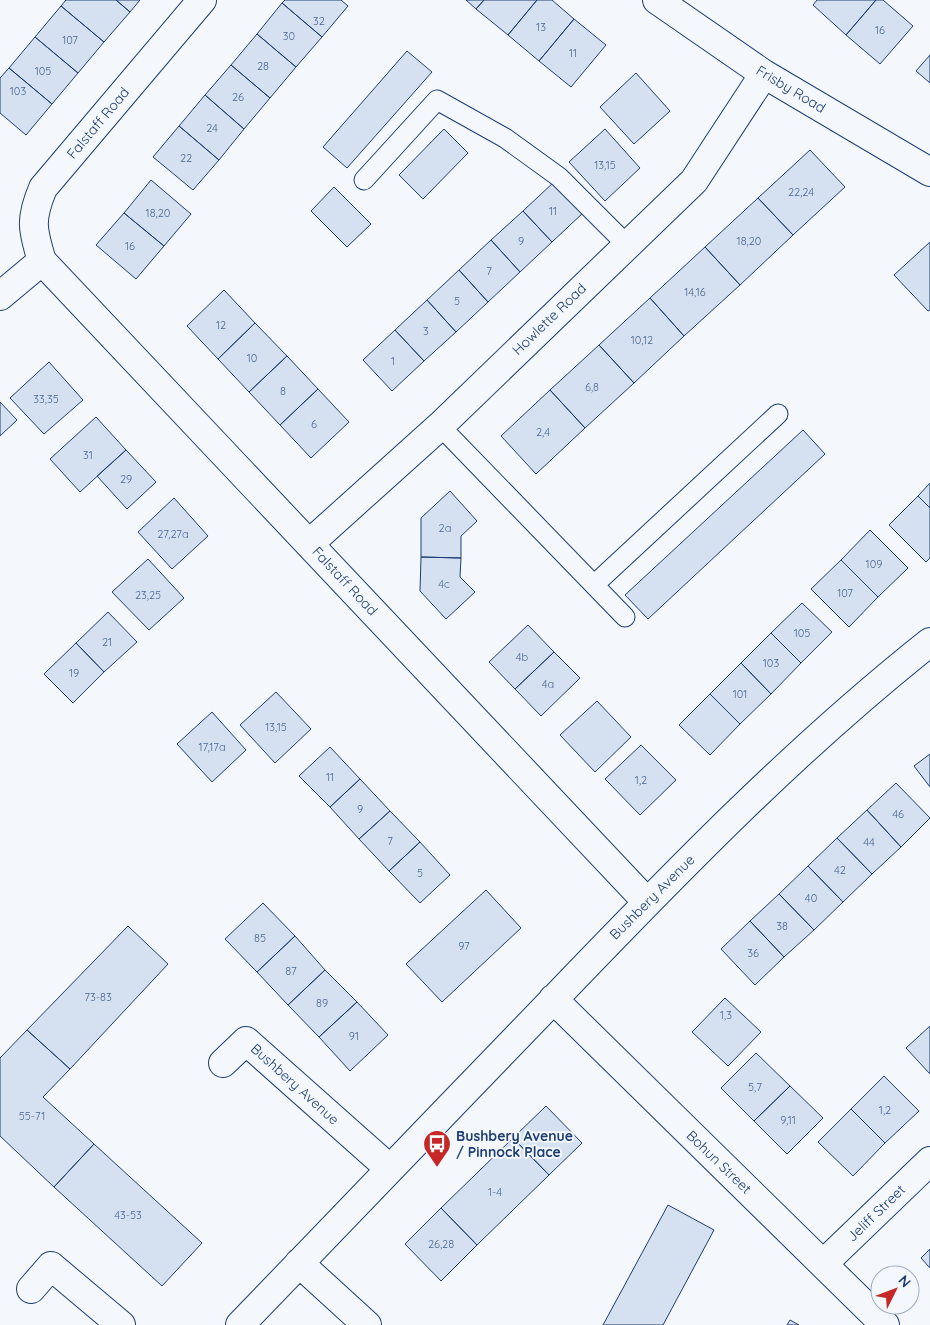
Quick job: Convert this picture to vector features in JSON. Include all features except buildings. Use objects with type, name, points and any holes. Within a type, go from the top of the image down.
[{"type":"street","name":"Falstaff Road","points":[[202,0],[43,188],[33,211],[34,236],[42,261],[647,902]]},
{"type":"street","name":"Frisby Road","points":[[657,0],[764,74],[930,172]]},
{"type":"street","name":"Howlette Road","points":[[310,543],[440,426],[694,180],[764,74]]},
{"type":"street","points":[[0,296],[42,261]]},
{"type":"street","name":"Bushbery Avenue","points":[[240,1325],[647,902],[743,807],[836,721],[930,642]]},
{"type":"street","name":"Bohun Street","points":[[553,999],[885,1325]]},
{"type":"street","name":"Bushbery Avenue","points":[[223,1063],[246,1041],[390,1169]]},
{"type":"street","name":"Jeliff Street","points":[[823,1264],[930,1161]]},
{"type":"street","points":[[299,1263],[367,1325]]},
{"type":"street","points":[[31,1289],[51,1266],[121,1325]]},
{"type":"lane","points":[[364,180],[437,100],[505,138],[559,177],[626,244]]},
{"type":"lane","points":[[595,584],[778,414]]},
{"type":"lane","points":[[440,426],[625,616]]},
{"type":"place","name":"Bushbery Avenue / Pinnock Place","points":[[437,1168]]}]
